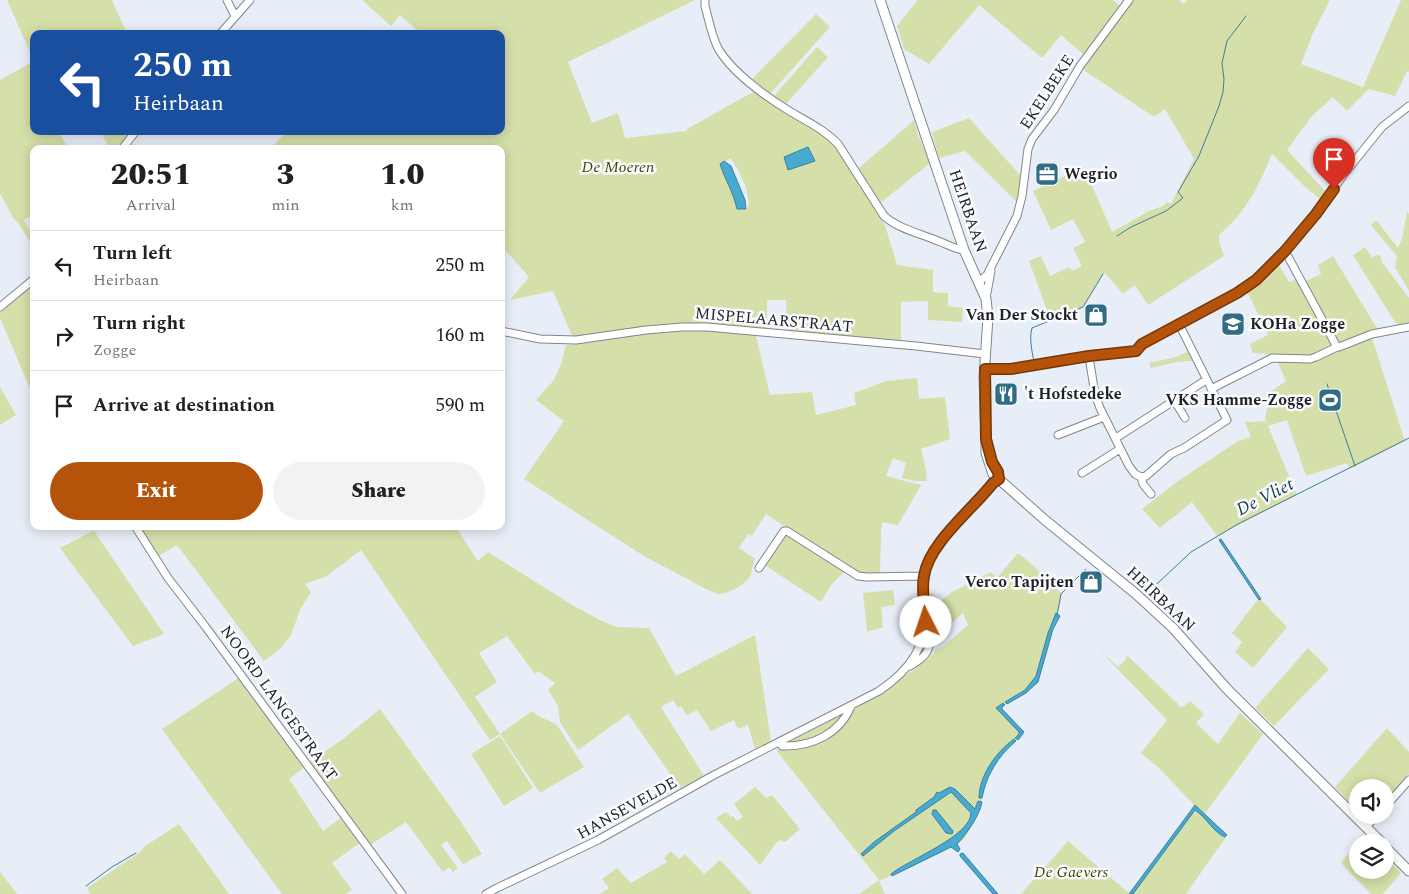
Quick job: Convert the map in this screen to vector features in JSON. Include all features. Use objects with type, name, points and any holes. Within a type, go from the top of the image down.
[{"type":"main road","name":"HEIRBAAN","points":[[880,0],[964,250],[986,298],[988,317],[985,354],[986,439],[999,479],[1045,520],[1136,594],[1173,628],[1227,689],[1373,834]]},
{"type":"main road","points":[[1394,856],[1409,872]]},
{"type":"street","points":[[227,0],[235,16]]},
{"type":"street","points":[[223,30],[250,0]]},
{"type":"street","points":[[705,0],[705,6],[717,46],[728,61],[756,89],[830,135],[838,144],[884,216],[891,222],[904,228],[964,250]]},
{"type":"street","name":"EKELBEKE","points":[[978,280],[985,277],[992,266],[1017,216],[1022,196],[1028,149],[1032,139],[1054,110],[1080,66],[1129,0]]},
{"type":"street","points":[[985,369],[1011,369],[1089,356],[1136,351],[1142,344],[1247,286],[1285,251],[1382,128],[1409,106]]},
{"type":"street","points":[[125,145],[133,135]]},
{"type":"street","points":[[1285,251],[1337,347]]},
{"type":"street","name":"EKELBEKE","points":[[986,298],[992,266]]},
{"type":"street","points":[[0,307],[30,282]]},
{"type":"street","points":[[1141,477],[1146,476],[1171,454],[1184,448],[1227,420],[1179,324]]},
{"type":"street","name":"MISPELAARSTRAAT","points":[[505,332],[540,338],[576,340],[646,330],[707,327],[985,354]]},
{"type":"street","points":[[1211,390],[1274,358],[1310,359],[1372,334],[1409,327]]},
{"type":"street","points":[[1089,356],[1095,394],[1104,417],[1129,466],[1141,477],[1143,484],[1151,494]]},
{"type":"street","points":[[1116,438],[1206,380]]},
{"type":"street","points":[[1174,400],[1185,418]]},
{"type":"street","points":[[1058,435],[1104,417]]},
{"type":"street","points":[[1082,473],[1120,449]]},
{"type":"street","points":[[759,568],[784,530],[858,576],[924,576],[926,566],[934,550],[993,483],[999,479]]},
{"type":"street","name":"NOORD LANGESTRAAT","points":[[138,530],[168,578],[402,894]]},
{"type":"street","name":"HANSEVELDE","points":[[486,894],[610,834],[705,780],[851,706],[891,683],[913,660],[925,629],[924,576]]},
{"type":"street","points":[[779,742],[782,746],[815,742],[838,725],[847,715],[851,706]]},
{"type":"street","points":[[1394,797],[1409,780]]},
{"type":"street","points":[[1366,827],[1369,824]]},
{"type":"green space","points":[[7,0],[112,0],[125,30],[30,30],[30,52]]},
{"type":"green space","name":"De Moeren","points":[[362,0],[695,0],[568,62],[592,123],[618,113],[625,138],[687,131],[687,129],[755,92],[790,116],[817,130],[836,144],[881,215],[879,217],[885,225],[897,265],[933,270],[933,292],[948,293],[948,306],[963,308],[962,322],[928,320],[928,301],[901,302],[901,341],[801,333],[787,331],[786,300],[767,300],[767,328],[707,324],[573,338],[553,291],[510,300],[529,277],[505,252],[505,145],[274,145],[283,135],[505,135],[505,30],[417,30],[400,15],[391,26]],"holes":[[[731,158],[741,176],[748,196],[748,209],[737,209],[734,196],[720,164]]]},
{"type":"green space","points":[[918,0],[1113,0],[1120,6],[1084,55],[1061,35],[1042,58],[979,5],[929,64],[904,49],[897,26]]},
{"type":"green space","points":[[1133,0],[1179,0],[1184,4],[1187,0],[1330,0],[1313,33],[1301,64],[1363,87],[1401,0],[1409,0],[1409,72],[1407,71],[1395,96],[1369,89],[1347,111],[1333,97],[1312,116],[1287,150],[1327,193],[1321,200],[1272,154],[1251,198],[1237,217],[1219,235],[1224,256],[1148,305],[1135,285],[1123,294],[1105,273],[1083,307],[1051,321],[1029,261],[1041,256],[1050,276],[1069,267],[1072,271],[1082,266],[1073,248],[1085,242],[1073,219],[1051,230],[1033,191],[1084,167],[1112,232],[1149,211],[1163,206],[1167,202],[1171,204],[1194,159],[1165,109],[1154,117],[1082,69]]},
{"type":"green space","points":[[816,14],[830,27],[770,94],[752,79]]},
{"type":"green space","points":[[817,47],[828,57],[786,104],[774,96]]},
{"type":"green space","points":[[30,63],[30,135],[61,135],[66,145],[30,145],[30,216],[24,220],[30,231],[30,242],[13,218],[0,193],[0,80]]},
{"type":"green space","points":[[969,118],[1021,176],[1017,202],[965,151],[939,158],[932,132]]},
{"type":"green space","points":[[914,120],[930,163],[879,204],[859,168]]},
{"type":"green space","points":[[102,135],[129,135],[121,145],[108,145]]},
{"type":"green space","points":[[1407,212],[1409,214],[1409,291],[1395,267],[1397,256],[1371,225],[1376,220],[1398,248],[1402,239]]},
{"type":"green space","points":[[1365,247],[1372,258],[1378,254],[1381,257],[1382,262],[1409,298],[1409,324],[1398,327],[1353,255]]},
{"type":"green space","points":[[1333,256],[1378,330],[1339,345],[1304,282],[1321,274],[1318,265]]},
{"type":"green space","points":[[1278,263],[1289,282],[1298,279],[1332,345],[1310,357],[1253,353],[1250,344],[1268,335],[1247,291],[1257,284]]},
{"type":"green space","points":[[30,286],[30,389],[0,318],[0,311]]},
{"type":"green space","points":[[704,329],[755,332],[770,395],[812,392],[816,415],[856,405],[854,393],[886,381],[917,378],[919,399],[945,397],[950,439],[921,449],[927,481],[902,478],[906,463],[893,458],[886,476],[921,485],[898,525],[882,522],[880,575],[861,575],[766,514],[752,536],[748,534],[739,548],[755,559],[749,578],[735,589],[718,594],[644,556],[524,479],[564,421],[536,400],[554,380],[566,345],[651,332]]},
{"type":"green space","points":[[1372,338],[1405,441],[1350,469],[1347,463],[1306,476],[1287,420],[1268,426],[1297,495],[1217,536],[1192,502],[1160,528],[1142,509],[1178,481],[1238,441],[1251,437],[1245,422],[1264,421],[1267,424],[1265,419],[1270,392],[1286,381],[1276,359],[1310,362]]},
{"type":"green space","points":[[1193,349],[1199,360],[1177,362],[1151,368],[1149,363],[1176,357]]},
{"type":"green space","points":[[0,387],[16,415],[0,425]]},
{"type":"green space","points":[[140,530],[458,530],[478,561],[488,552],[572,605],[602,621],[616,627],[649,628],[676,676],[755,635],[771,741],[755,749],[748,725],[738,729],[734,720],[711,731],[697,710],[687,715],[681,706],[678,708],[673,700],[661,707],[704,776],[680,788],[628,714],[578,750],[560,722],[558,706],[548,690],[555,683],[538,671],[535,674],[507,636],[479,653],[497,682],[475,697],[500,734],[490,740],[361,550],[327,576],[305,584],[311,592],[300,610],[291,635],[281,648],[264,661],[177,545],[157,557]]},
{"type":"green space","points":[[93,531],[164,634],[133,646],[60,548]]},
{"type":"green space","points":[[784,534],[845,571],[831,585],[821,602],[763,564]]},
{"type":"green space","points":[[1018,553],[1062,594],[1058,614],[1032,687],[998,708],[1022,732],[997,758],[987,777],[980,809],[965,838],[953,847],[879,881],[885,894],[859,894],[879,880],[776,750],[807,747],[822,742],[834,734],[857,706],[914,670],[933,654],[935,650],[944,646],[968,625],[963,613],[933,639],[928,595],[932,593],[939,602],[952,592],[991,572],[997,578]]},
{"type":"green space","points":[[893,590],[895,605],[881,607],[883,627],[867,632],[863,593]]},
{"type":"green space","points":[[1259,598],[1287,627],[1253,668],[1235,652],[1242,642],[1232,633]]},
{"type":"green space","points":[[1308,648],[1329,669],[1274,726],[1255,708]]},
{"type":"green space","points":[[1098,649],[1118,667],[1126,659],[1127,655],[1181,707],[1190,701],[1204,714],[1196,723],[1218,744],[1240,713],[1263,734],[1204,815],[1226,837],[1186,894],[1133,894],[1196,807],[1160,769],[1141,753],[1167,720]]},
{"type":"green space","points":[[240,677],[305,767],[289,779],[323,831],[342,817],[361,842],[332,863],[352,890],[346,894],[282,894],[162,729]]},
{"type":"green space","points":[[380,709],[482,854],[463,864],[447,841],[441,845],[458,868],[453,872],[449,867],[443,872],[406,822],[370,845],[308,763],[343,739]]},
{"type":"green space","points":[[532,711],[557,725],[584,767],[540,793],[500,734]]},
{"type":"green space","points":[[844,713],[820,737],[804,742],[788,742],[791,740]]},
{"type":"green space","points":[[1387,728],[1409,752],[1409,774],[1394,792],[1394,779],[1349,779],[1349,802],[1335,787]]},
{"type":"green space","points":[[500,736],[533,788],[504,806],[471,754]]},
{"type":"green space","points":[[755,787],[766,798],[772,795],[800,829],[785,842],[780,840],[776,843],[760,865],[716,818],[726,812],[737,821],[743,817],[734,804]]},
{"type":"green space","points":[[179,824],[229,894],[90,894],[87,888]]},
{"type":"green space","name":"De Gaevers","points":[[1068,841],[1130,894],[1021,894]]},
{"type":"green space","points":[[671,851],[679,859],[685,854],[704,874],[720,860],[752,894],[600,894],[609,888],[602,879],[617,868],[631,883],[667,862],[664,858]]},
{"type":"green space","points":[[1349,853],[1349,871],[1341,863]]},
{"type":"green space","points":[[1394,866],[1401,873],[1383,894],[1371,894],[1356,879],[1394,879]]},
{"type":"green space","points":[[0,872],[17,894],[0,894]]},
{"type":"water","points":[[808,147],[815,161],[788,170],[784,157]]},
{"type":"water","points":[[724,161],[731,166],[745,200],[746,209],[737,209],[720,164]]},
{"type":"water","points":[[1221,539],[1261,599],[1259,600],[1219,540]]},
{"type":"water","points":[[1056,613],[1060,616],[1053,629],[1038,682],[1026,693],[1007,704],[1005,702],[1025,690],[1036,676],[1048,633]]},
{"type":"water","points":[[1003,703],[1005,705],[1002,709],[1024,732],[1018,740],[1015,738],[1019,732],[996,708]]},
{"type":"water","points":[[1014,739],[1016,741],[994,767],[986,782],[982,798],[979,798],[985,773],[995,758]]},
{"type":"water","points":[[950,787],[955,789],[975,809],[978,801],[982,802],[979,813],[957,844],[960,849],[958,852],[951,847],[892,876],[891,874],[950,839],[968,822],[971,813],[951,792],[894,831],[863,856],[861,854],[874,842],[916,812],[916,810],[934,797],[937,792],[939,793]]},
{"type":"water","points":[[1195,805],[1227,835],[1225,837],[1217,832],[1195,810],[1133,894],[1129,894]]},
{"type":"water","points":[[933,810],[936,810],[953,831],[952,834],[946,833],[932,814]]},
{"type":"water","points":[[963,853],[998,894],[993,894],[960,856]]},
{"type":"waterway","name":"De Vliet","points":[[1117,236],[1131,227],[1166,211],[1183,198],[1178,192],[1199,156],[1223,92],[1222,63],[1227,41],[1246,16]]},
{"type":"waterway","name":"De Vliet","points":[[1034,362],[1031,341],[1032,328],[1083,307],[1103,274]]},
{"type":"waterway","points":[[1327,384],[1355,466]]},
{"type":"waterway","name":"De Vliet","points":[[1143,595],[1191,552],[1238,524],[1409,438]]},
{"type":"waterway","points":[[1057,615],[1061,594],[1086,569]]},
{"type":"waterway","points":[[86,886],[112,867],[136,853]]},
{"type":"place","name":"Wegrio","points":[[1047,174]]},
{"type":"place","name":"Van Der Stockt","points":[[1096,315]]},
{"type":"place","name":"KOHa Zogge","points":[[1233,324]]},
{"type":"place","name":"'t Hofstedeke","points":[[1006,394]]},
{"type":"place","name":"VKS Hamme-Zogge","points":[[1330,400]]},
{"type":"place","name":"Verco Tapijten","points":[[1091,582]]},
{"type":"route","points":[[926,622],[923,582],[929,559],[938,545],[993,483],[999,479],[986,439],[985,369],[1011,369],[1089,356],[1136,351],[1142,344],[1237,293],[1256,280],[1285,251],[1334,189]]}]
